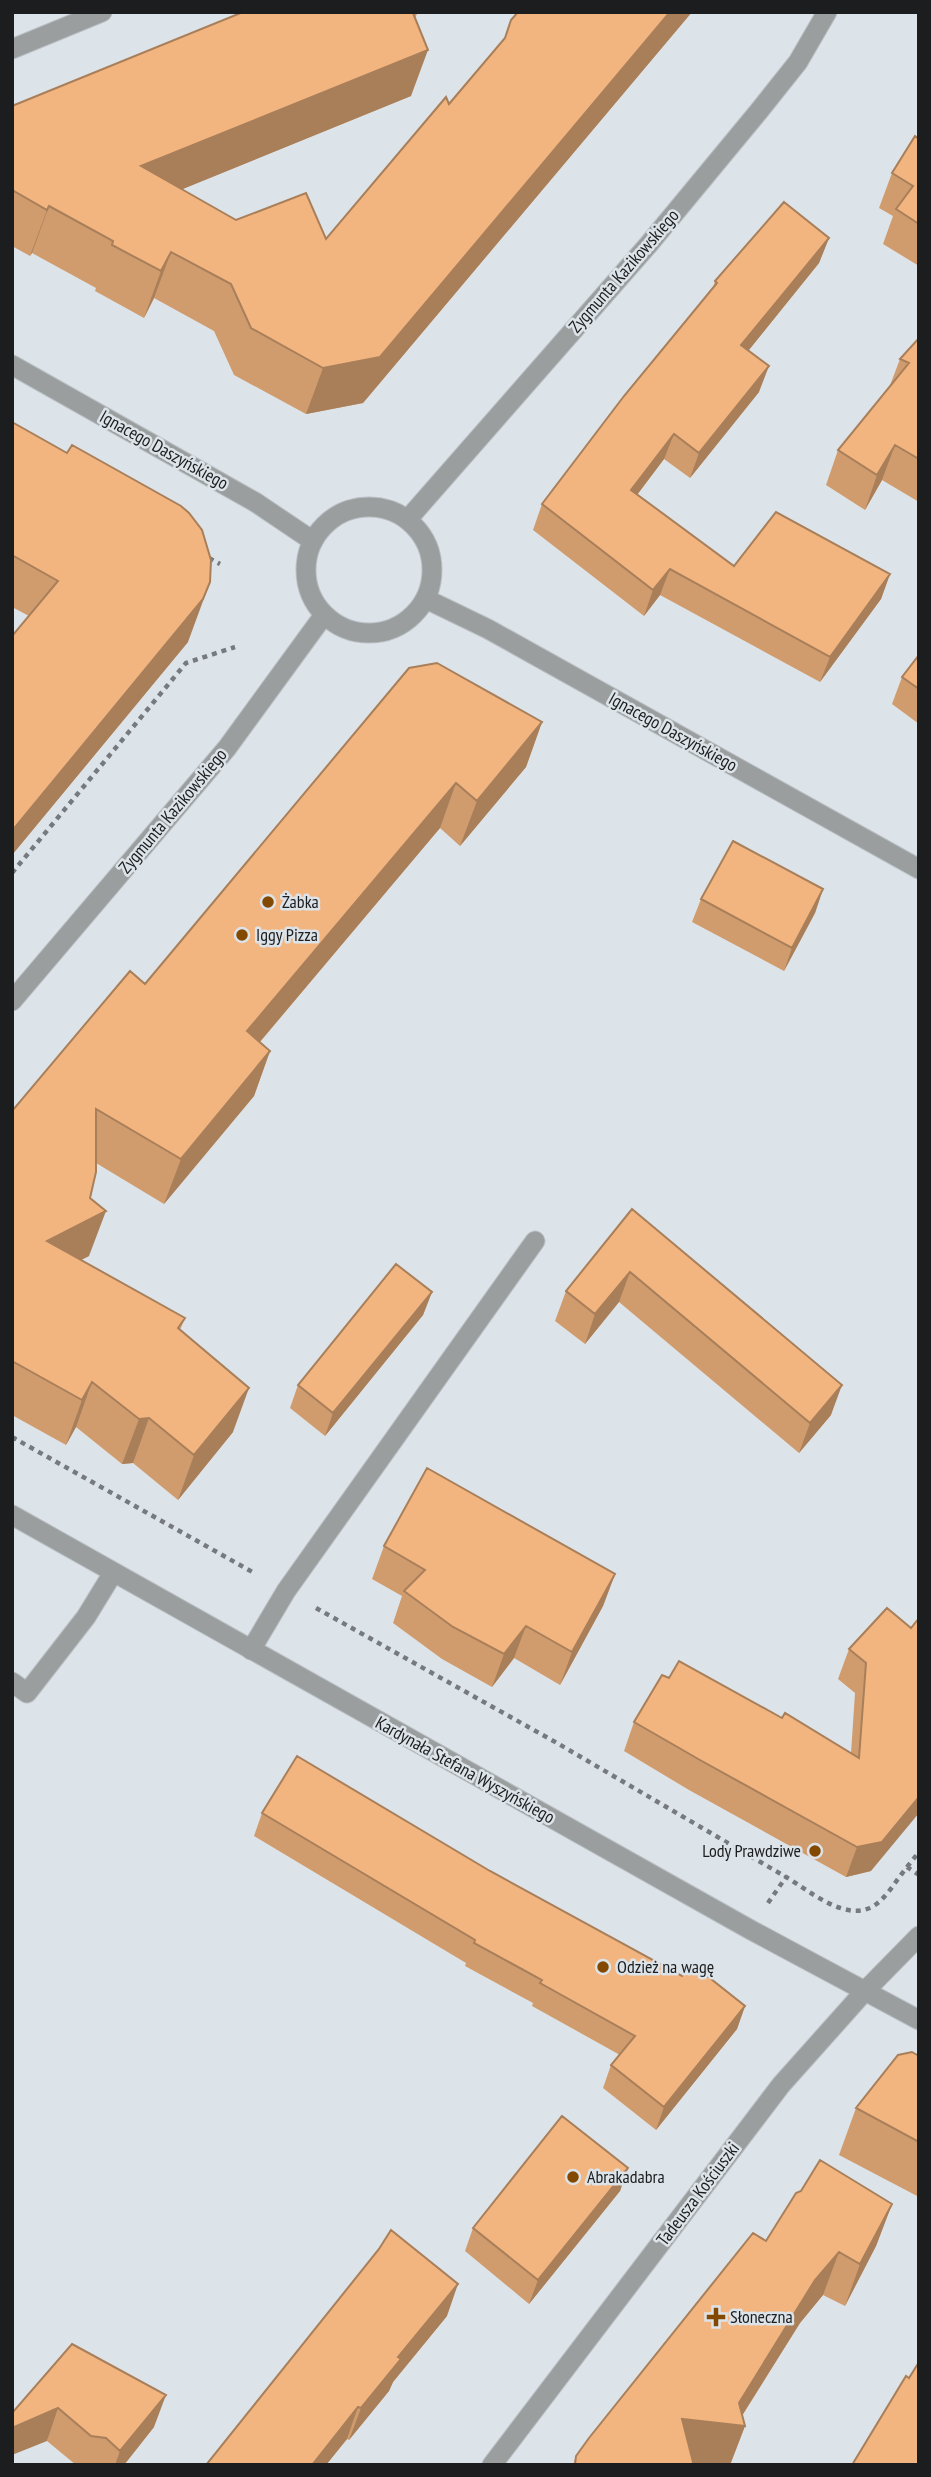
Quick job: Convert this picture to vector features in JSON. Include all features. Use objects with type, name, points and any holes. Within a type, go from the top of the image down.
[{"type":"street","points":[[12,49],[102,12]]},
{"type":"street","name":"Zygmunta Kazikowskiego","points":[[408,519],[649,244],[759,111],[798,62],[827,12]]},
{"type":"street","name":"Ignacego Daszyńskiego","points":[[12,365],[255,502],[313,541]]},
{"type":"street","points":[[364,507],[384,508],[408,519],[428,545],[433,563],[432,582],[426,599],[414,615],[398,627],[379,633],[359,632],[340,626],[324,615],[306,580],[307,559],[313,541],[326,524],[343,512],[364,507]]},
{"type":"street","name":"Ignacego Daszyńskiego","points":[[426,599],[488,629],[919,869]]},
{"type":"street","name":"Zygmunta Kazikowskiego","points":[[12,1001],[227,748],[324,615]]},
{"type":"street","points":[[251,1650],[286,1591],[535,1241]]},
{"type":"street","name":"Kardynała Stefana Wyszyńskiego","points":[[12,1515],[751,1930],[919,2020]]},
{"type":"street","points":[[12,1682],[27,1693],[86,1617],[113,1573]]},
{"type":"street","name":"Tadeusza Kościuszki","points":[[492,2465],[782,2085],[864,1992],[919,1936]]},
{"type":"path","points":[[198,553],[220,564]]},
{"type":"path","points":[[12,873],[186,663],[235,647]]},
{"type":"path","points":[[12,1437],[557,1743],[840,1909],[859,1912],[876,1905],[919,1852]]},
{"type":"path","points":[[907,1867],[919,1875]]},
{"type":"path","points":[[751,1930],[786,1877]]},
{"type":"building","points":[[243,12],[416,12],[413,13],[428,50],[141,166],[236,220],[306,193],[326,239],[446,97],[449,104],[505,38],[511,20],[518,12],[670,12],[380,357],[323,368],[251,328],[231,284],[171,252],[161,271],[112,245],[113,241],[49,206],[47,210],[12,188],[12,106]]},
{"type":"building","points":[[915,136],[919,139],[919,224],[896,209],[913,186],[892,173]]},
{"type":"building","points":[[784,202],[829,238],[741,345],[769,366],[699,453],[674,434],[631,490],[734,566],[776,512],[890,574],[830,657],[670,569],[653,590],[542,504],[624,396],[717,283],[715,281]]},
{"type":"building","points":[[919,338],[919,459],[895,445],[877,475],[838,450],[909,363],[900,359]]},
{"type":"building","points":[[12,422],[67,453],[72,445],[181,506],[202,530],[211,560],[210,582],[203,599],[12,831],[12,636],[58,581],[12,555]]},
{"type":"building","points":[[919,655],[919,689],[902,677]]},
{"type":"building","points":[[437,663],[542,722],[477,801],[456,783],[247,1031],[270,1051],[181,1159],[96,1109],[96,1172],[90,1198],[106,1211],[47,1241],[185,1318],[178,1328],[249,1388],[194,1455],[149,1418],[139,1419],[92,1382],[82,1400],[12,1361],[12,1111],[130,971],[145,984],[409,668]]},
{"type":"building","points":[[733,841],[823,889],[792,948],[701,899]]},
{"type":"building","points":[[632,1209],[842,1385],[810,1423],[630,1272],[595,1314],[566,1291]]},
{"type":"building","points":[[396,1264],[432,1292],[333,1413],[298,1385]]},
{"type":"building","points":[[427,1468],[615,1574],[572,1652],[526,1626],[504,1654],[453,1627],[404,1591],[425,1570],[384,1546]]},
{"type":"building","points":[[887,1608],[911,1628],[919,1618],[919,1797],[882,1842],[857,1847],[634,1722],[662,1675],[669,1678],[679,1661],[782,1718],[785,1713],[859,1758],[866,1663],[849,1649]]},
{"type":"building","points":[[297,1756],[490,1871],[682,1976],[692,1964],[745,2006],[664,2107],[611,2065],[635,2036],[540,1983],[542,1980],[474,1943],[475,1940],[262,1813]]},
{"type":"building","points":[[912,2052],[919,2056],[919,2142],[856,2108],[898,2055]]},
{"type":"building","points":[[562,2116],[628,2168],[538,2280],[473,2228]]},
{"type":"building","points":[[820,2160],[892,2204],[860,2264],[839,2252],[815,2280],[739,2403],[745,2426],[682,2419],[692,2465],[575,2465],[576,2456],[589,2438],[753,2233],[766,2241]]},
{"type":"building","points":[[391,2230],[458,2284],[398,2357],[401,2359],[312,2465],[206,2465],[379,2249]]},
{"type":"building","points":[[72,2344],[166,2395],[120,2451],[106,2438],[91,2436],[58,2408],[12,2428],[12,2413]]},
{"type":"building","points":[[919,2362],[919,2465],[852,2465],[906,2376],[909,2378]]},
{"type":"place","name":"Żabka","points":[[268,902]]},
{"type":"place","name":"Iggy Pizza","points":[[242,935]]},
{"type":"place","name":"Lody Prawdziwe","points":[[815,1851]]},
{"type":"place","name":"Odzież na wagę","points":[[603,1967]]},
{"type":"place","name":"Abrakadabra","points":[[573,2177]]},
{"type":"place","name":"Słoneczna","points":[[716,2317]]}]
